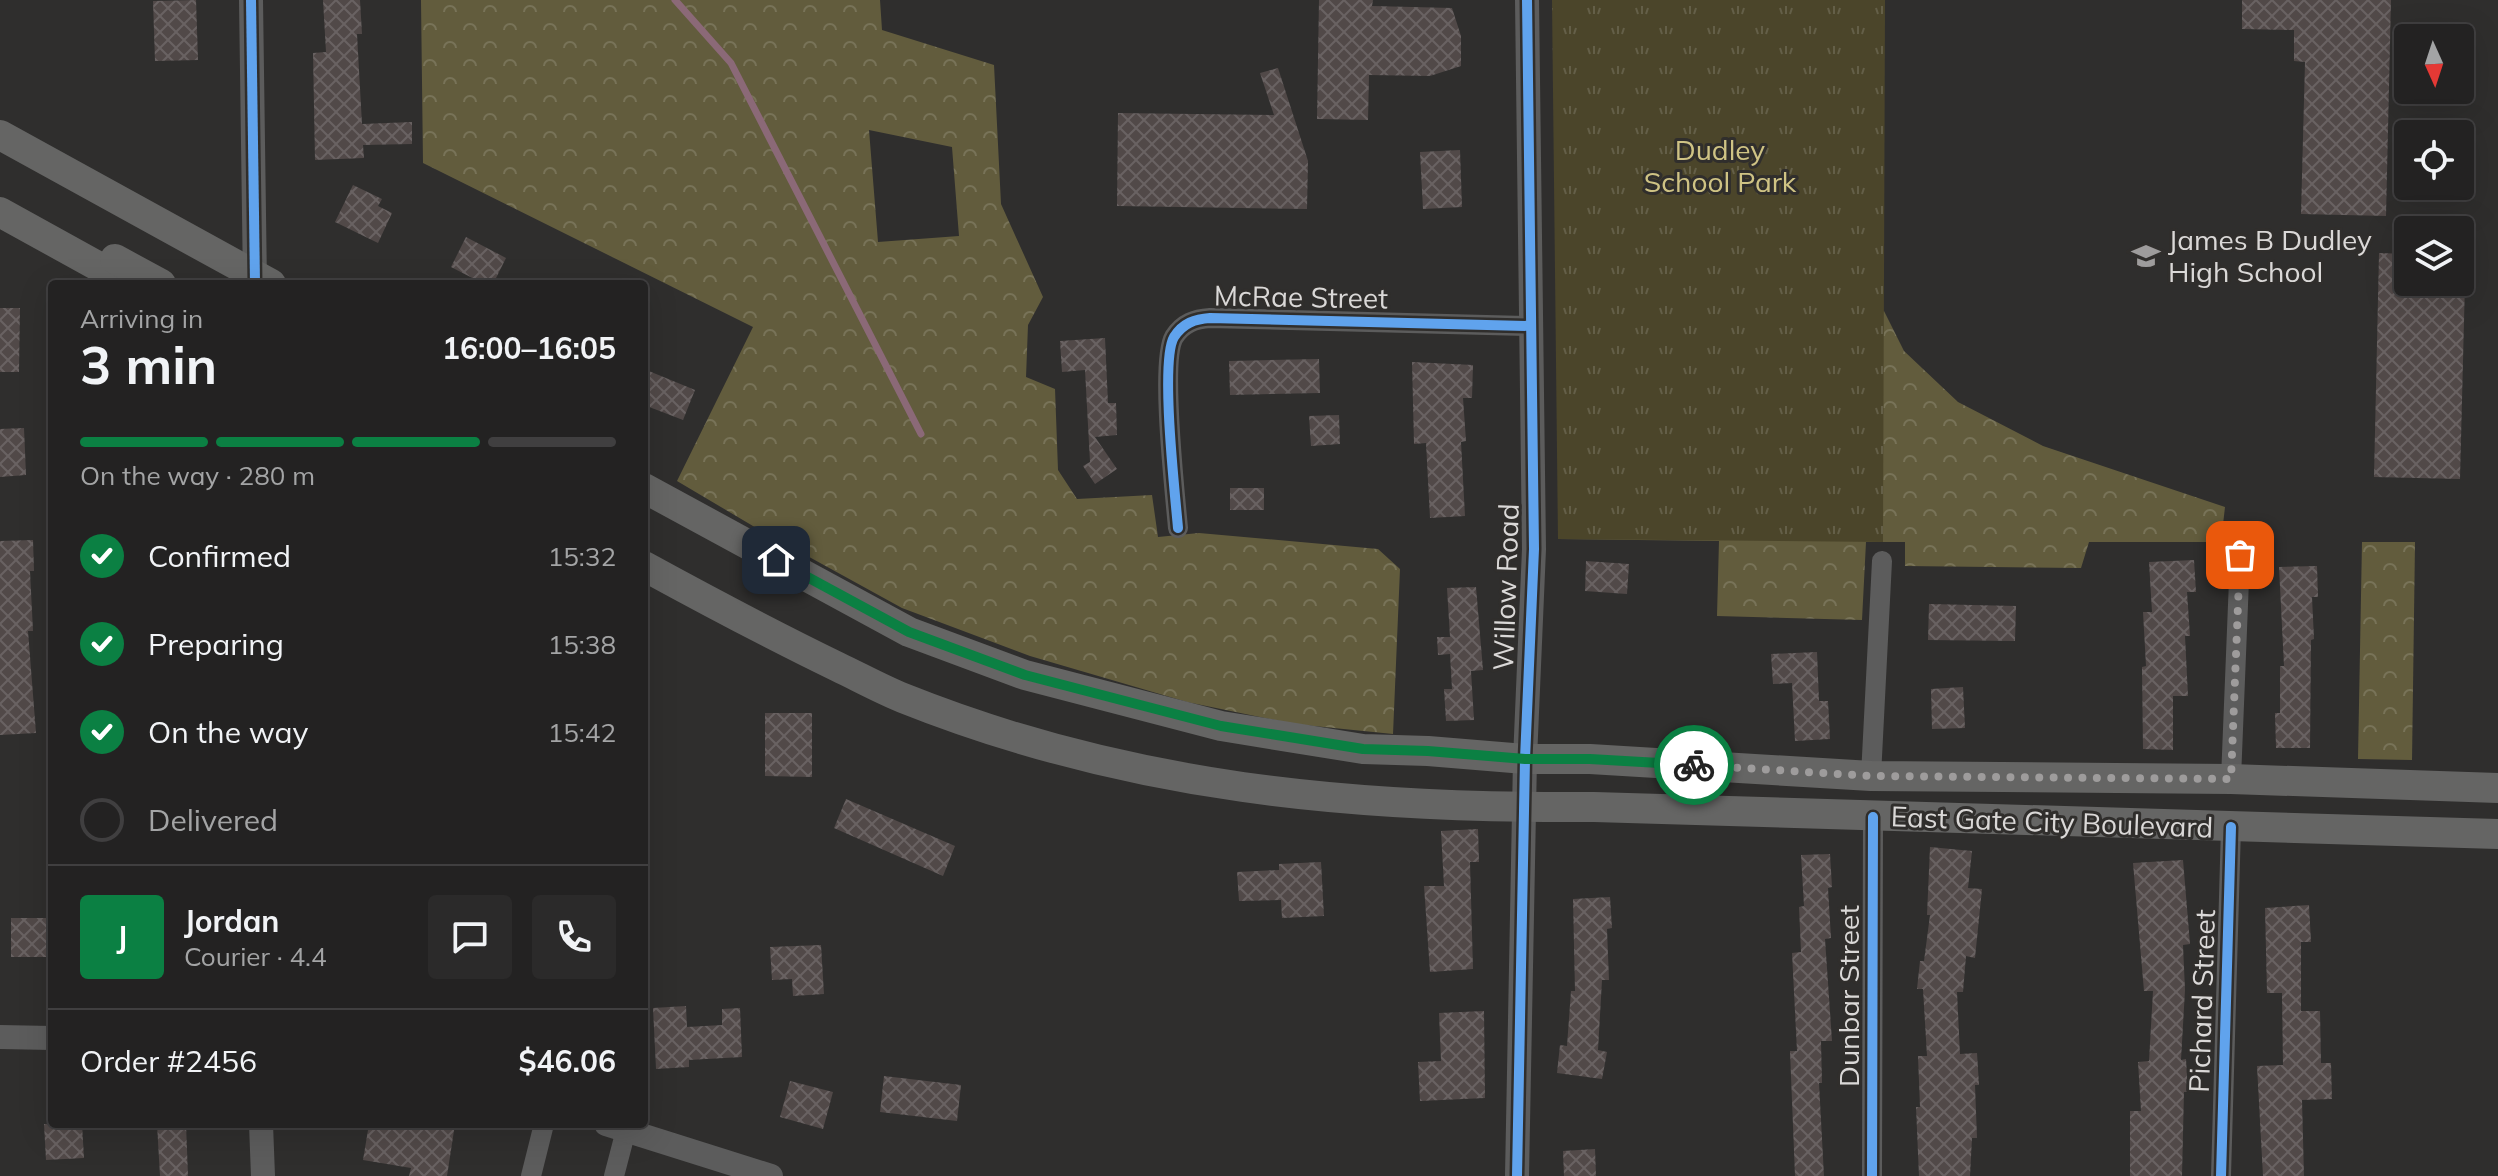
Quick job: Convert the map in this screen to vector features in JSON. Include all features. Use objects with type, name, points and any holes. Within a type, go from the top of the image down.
[{"type":"main road","points":[[0,135],[254,280]]},
{"type":"main road","points":[[0,212],[123,280]]},
{"type":"main road","points":[[38,233],[97,249],[154,280]]},
{"type":"main road","name":"East Gate City Boulevard","points":[[648,490],[909,632],[1025,675],[1221,726],[1363,749],[1871,776],[2231,779],[2498,788]]},
{"type":"main road","name":"East Gate City Boulevard","points":[[648,568],[761,630],[902,698],[1048,749],[1237,788],[1340,799],[1524,808],[1594,807],[2498,834]]},
{"type":"street","points":[[251,0],[257,280]]},
{"type":"street","name":"Willow Road","points":[[1517,1176],[1525,759],[1534,549],[1527,0]]},
{"type":"street","name":"McRae Street","points":[[1178,528],[1167,370],[1173,339],[1183,325],[1210,318],[1530,326]]},
{"type":"street","points":[[2231,779],[2240,555]]},
{"type":"street","points":[[1871,776],[1882,561]]},
{"type":"street","name":"Dunbar Street","points":[[1872,1176],[1873,817]]},
{"type":"street","name":"Pichard Street","points":[[2221,1176],[2231,827]]},
{"type":"street","points":[[0,1037],[48,1038]]},
{"type":"street","points":[[261,1128],[263,1176]]},
{"type":"street","points":[[531,1176],[543,1128]]},
{"type":"street","points":[[614,1176],[616,1128]]},
{"type":"street","points":[[619,1128],[771,1176]]},
{"type":"green space","points":[[421,0],[880,0],[882,30],[994,65],[1001,204],[1043,297],[1028,325],[1026,377],[1055,389],[1058,470],[1077,499],[1152,495],[1158,537],[1199,533],[1378,549],[1400,569],[1393,734],[1294,724],[1187,702],[1030,656],[902,608],[753,526],[677,481],[753,327],[423,163]],"holes":[[[869,130],[952,147],[959,236],[878,242]]]},
{"type":"green space","name":"Dudley School Park","points":[[1552,0],[1885,0],[1883,542],[1558,539]]},
{"type":"green space","points":[[1884,311],[1904,351],[1958,402],[2043,446],[2225,507],[2221,542],[2089,542],[2081,568],[1905,566],[1905,542],[1866,542],[1862,620],[1717,616],[1719,541],[1558,539]]},
{"type":"green space","points":[[2362,542],[2415,542],[2412,760],[2358,759]]},
{"type":"building","points":[[196,0],[198,60],[155,61],[153,1]]},
{"type":"building","points":[[323,0],[360,0],[362,34],[357,34],[362,124],[412,122],[412,144],[363,145],[364,158],[315,160],[313,53],[326,52]]},
{"type":"building","points":[[1319,0],[1373,0],[1372,6],[1452,8],[1461,36],[1461,66],[1430,76],[1369,75],[1368,120],[1317,119]]},
{"type":"building","points":[[2242,0],[2391,0],[2386,216],[2301,214],[2305,62],[2294,61],[2294,30],[2242,29]]},
{"type":"building","points":[[1278,68],[1308,161],[1307,209],[1117,206],[1118,113],[1274,115],[1260,73]]},
{"type":"building","points":[[1460,150],[1462,207],[1423,209],[1420,152]]},
{"type":"building","points":[[353,185],[382,199],[378,206],[392,213],[378,243],[335,222]]},
{"type":"building","points":[[466,237],[506,258],[495,280],[476,280],[451,267]]},
{"type":"building","points":[[2379,253],[2394,254],[2394,296],[2465,296],[2460,479],[2374,477]]},
{"type":"building","points":[[0,308],[20,308],[19,372],[0,372]]},
{"type":"building","points":[[1105,338],[1108,403],[1116,403],[1117,435],[1095,437],[1117,469],[1095,484],[1083,466],[1090,462],[1085,370],[1062,372],[1060,341]]},
{"type":"building","points":[[1319,359],[1320,393],[1230,395],[1229,361]]},
{"type":"building","points":[[1412,362],[1473,365],[1472,398],[1463,398],[1466,441],[1461,442],[1465,516],[1430,518],[1426,443],[1414,444]]},
{"type":"building","points":[[648,371],[695,390],[683,420],[648,407]]},
{"type":"building","points":[[1339,415],[1340,444],[1311,446],[1309,416]]},
{"type":"building","points":[[24,428],[26,475],[0,477],[0,429]]},
{"type":"building","points":[[1230,488],[1264,488],[1264,510],[1230,510]]},
{"type":"building","points":[[33,540],[34,571],[30,571],[33,631],[28,631],[36,733],[0,735],[0,541]]},
{"type":"building","points":[[2194,560],[2196,592],[2187,592],[2190,636],[2185,636],[2188,696],[2173,696],[2173,750],[2143,749],[2142,667],[2146,666],[2143,612],[2152,612],[2149,562]]},
{"type":"building","points":[[1586,561],[1629,564],[1627,594],[1585,591]]},
{"type":"building","points":[[2317,566],[2318,597],[2312,597],[2314,639],[2311,640],[2310,748],[2276,748],[2275,713],[2280,713],[2280,666],[2284,666],[2279,567]]},
{"type":"building","points":[[1476,587],[1483,670],[1471,671],[1474,720],[1446,721],[1444,689],[1452,689],[1450,654],[1438,655],[1437,637],[1450,637],[1447,588]]},
{"type":"building","points":[[1929,604],[2016,606],[2015,641],[1928,640]]},
{"type":"building","points":[[1817,652],[1819,701],[1828,701],[1830,739],[1795,741],[1792,683],[1773,684],[1771,654]]},
{"type":"building","points":[[1963,687],[1965,728],[1932,729],[1931,689]]},
{"type":"building","points":[[765,713],[812,713],[812,777],[765,776]]},
{"type":"building","points":[[846,799],[955,846],[943,876],[834,828]]},
{"type":"building","points":[[1478,829],[1479,862],[1470,862],[1473,969],[1430,972],[1424,886],[1444,886],[1441,831]]},
{"type":"building","points":[[1930,847],[1972,851],[1968,888],[1982,889],[1975,958],[1966,956],[1963,992],[1957,992],[1960,1054],[1977,1053],[1977,1138],[1972,1138],[1970,1176],[1919,1176],[1916,1107],[1920,1107],[1918,1056],[1927,1056],[1923,989],[1917,989],[1930,915],[1927,915]]},
{"type":"building","points":[[1830,854],[1832,887],[1828,888],[1831,938],[1825,939],[1832,1041],[1821,1041],[1822,1083],[1819,1083],[1824,1176],[1795,1176],[1790,1051],[1797,1051],[1792,953],[1801,952],[1799,907],[1804,906],[1801,855]]},
{"type":"building","points":[[2183,860],[2190,944],[2183,945],[2185,990],[2181,1060],[2186,1059],[2188,1092],[2184,1092],[2182,1176],[2130,1176],[2130,1111],[2141,1111],[2138,1062],[2149,1061],[2153,991],[2144,991],[2133,863]]},
{"type":"building","points":[[1321,862],[1324,916],[1282,918],[1281,900],[1239,901],[1237,872],[1279,870],[1279,864]]},
{"type":"building","points":[[1610,897],[1612,928],[1607,929],[1609,980],[1602,980],[1598,1050],[1607,1052],[1602,1079],[1557,1073],[1560,1045],[1567,1046],[1571,991],[1575,991],[1573,899]]},
{"type":"building","points":[[2309,905],[2311,942],[2301,942],[2301,1011],[2320,1011],[2321,1063],[2331,1063],[2332,1099],[2302,1100],[2304,1176],[2263,1176],[2257,1066],[2283,1065],[2282,993],[2267,993],[2265,908]]},
{"type":"building","points":[[11,918],[48,918],[48,957],[11,957]]},
{"type":"building","points":[[821,945],[824,994],[793,996],[792,979],[772,980],[770,947]]},
{"type":"building","points":[[686,1006],[687,1027],[722,1025],[722,1009],[740,1008],[742,1057],[689,1060],[689,1067],[656,1069],[653,1008]]},
{"type":"building","points":[[1484,1011],[1485,1098],[1420,1101],[1418,1062],[1441,1061],[1439,1013]]},
{"type":"building","points":[[884,1076],[961,1085],[957,1121],[880,1112]]},
{"type":"building","points":[[790,1081],[833,1092],[823,1129],[780,1117]]},
{"type":"building","points":[[44,1124],[48,1124],[48,1128],[82,1128],[84,1158],[46,1160]]},
{"type":"building","points":[[157,1128],[186,1128],[188,1176],[160,1176]]},
{"type":"building","points":[[368,1128],[454,1128],[447,1176],[409,1176],[411,1168],[363,1160]]},
{"type":"building","points":[[1595,1149],[1596,1176],[1564,1176],[1563,1151]]},
{"type":"waterway","points":[[675,0],[731,63],[921,434]]},
{"type":"cycle path","points":[[251,0],[255,280]]},
{"type":"cycle path","points":[[1517,1176],[1525,759],[1534,549],[1527,0]]},
{"type":"cycle path","points":[[1178,528],[1168,372],[1174,337],[1185,325],[1210,318],[1530,326]]},
{"type":"cycle path","points":[[1872,1176],[1873,817]]},
{"type":"cycle path","points":[[2221,1176],[2231,827]]},
{"type":"way so far","points":[[1694,765],[1871,776],[2231,779],[2240,555]]},
{"type":"place","name":"James B Dudley High School","points":[[2146,256]]},
{"type":"route","points":[[776,560],[909,632],[1025,675],[1221,726],[1363,749],[1694,765]]}]
